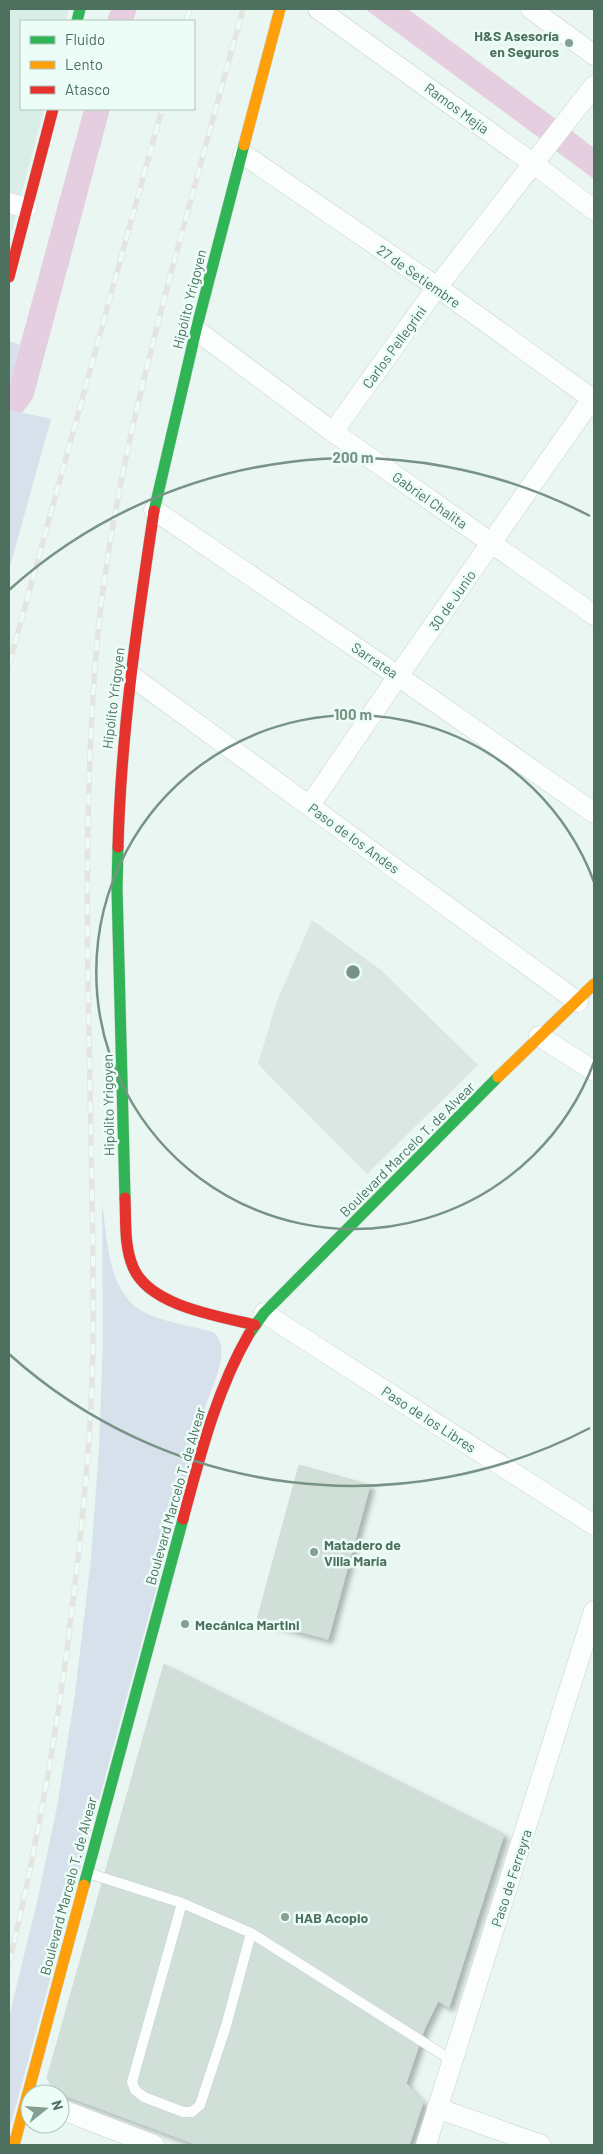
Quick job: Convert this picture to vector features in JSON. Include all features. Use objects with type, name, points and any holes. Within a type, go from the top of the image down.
[{"type":"main road","name":"Hipólito Yrigoyen","points":[[259,1319],[185,1306],[156,1294],[140,1280],[133,1268],[128,1250],[126,1226],[117,888],[120,778],[130,674],[154,510],[196,330],[280,9]]},
{"type":"main road","points":[[9,277],[18,205],[54,110]]},
{"type":"main road","name":"Boulevard Marcelo T. de Alvear","points":[[31,2084],[87,1872],[206,1437],[232,1365],[259,1319],[539,1036],[578,1002],[594,984]]},
{"type":"main road","name":"Boulevard Marcelo T. de Alvear","points":[[14,2145],[20,2124]]},
{"type":"street","name":"Ramos Mejía","points":[[318,9],[534,164],[594,210]]},
{"type":"street","points":[[531,9],[594,55]]},
{"type":"street","name":"Carlos Pellegrini","points":[[333,432],[437,288],[565,126],[594,86]]},
{"type":"street","name":"27 de Setiembre","points":[[243,154],[594,398]]},
{"type":"street","name":"Gabriel Chalita","points":[[196,330],[333,432],[594,615]]},
{"type":"street","name":"30 de Junio","points":[[310,806],[398,676],[594,398]]},
{"type":"street","name":"Sarratea","points":[[154,510],[398,676],[594,813]]},
{"type":"street","name":"Paso de los Andes","points":[[130,674],[578,1002]]},
{"type":"street","points":[[539,1036],[594,1071]]},
{"type":"street","name":"Paso de los Libres","points":[[259,1319],[594,1525]]},
{"type":"street","name":"Paso de Ferreyra","points":[[426,2145],[594,1611]]},
{"type":"street","points":[[437,2108],[541,2145]]},
{"type":"street","points":[[70,2113],[154,2145]]},
{"type":"lane","points":[[87,1872],[182,1902],[251,1933],[452,2062]]},
{"type":"lane","points":[[182,1902],[132,2082],[135,2090],[144,2098],[183,2112],[192,2112],[200,2106],[226,2026],[251,1933]]},
{"type":"shaded area","points":[[9,9],[69,9],[66,20],[20,20],[20,110],[44,110],[9,242]]},
{"type":"shaded area","points":[[111,9],[137,9],[133,20],[107,20]]},
{"type":"shaded area","points":[[365,9],[408,9],[561,123],[546,143]]},
{"type":"shaded area","points":[[84,110],[110,110],[33,398],[22,413],[10,410],[9,386]]},
{"type":"shaded area","points":[[568,128],[594,148],[594,179],[553,149]]},
{"type":"shaded area","points":[[9,341],[20,345],[9,386]]},
{"type":"shaded area","points":[[9,397],[10,410],[51,419],[9,570]]},
{"type":"shaded area","points":[[312,920],[381,970],[478,1065],[367,1174],[258,1064],[277,1001]]},
{"type":"shaded area","points":[[102,1203],[112,1265],[117,1280],[133,1305],[146,1313],[170,1322],[213,1332],[219,1339],[221,1357],[206,1405],[22,2084],[20,2084],[9,2131],[9,2017],[37,1902],[57,1807],[75,1694],[91,1559],[99,1447],[103,1340]]},
{"type":"building","name":"Matadero de Villa María","points":[[299,1465],[370,1485],[328,1639],[257,1620]]},
{"type":"building","name":"HAB Acopio","points":[[164,1664],[504,1834],[449,2007],[438,2001],[425,2027],[406,2083],[423,2102],[409,2145],[198,2145],[70,2097],[70,2084],[51,2084],[47,2078]]},
{"type":"railway","points":[[186,20],[190,9]]},
{"type":"railway","points":[[9,1964],[39,1826],[55,1732],[78,1561],[89,1437],[93,1344],[93,1260],[88,1006],[88,837],[90,752],[100,616],[115,512],[149,359],[243,9]]},
{"type":"railway","points":[[9,665],[162,110]]},
{"type":"traffic: fast","points":[[77,20],[80,9]]},
{"type":"traffic: fast","points":[[154,511],[196,330],[244,145]]},
{"type":"traffic: fast","points":[[118,847],[117,888],[125,1198]]},
{"type":"traffic: fast","points":[[249,1334],[264,1313],[498,1077]]},
{"type":"traffic: fast","points":[[84,1885],[183,1519]]},
{"type":"traffic: slow","points":[[244,145],[280,9]]},
{"type":"traffic: slow","points":[[498,1077],[594,984]]},
{"type":"traffic: slow","points":[[14,2145],[84,1885]]},
{"type":"traffic: jam","points":[[9,277],[53,110]]},
{"type":"traffic: jam","points":[[118,847],[126,720],[154,511]]},
{"type":"traffic: jam","points":[[125,1198],[128,1250],[133,1267],[141,1280],[154,1291],[186,1307],[255,1325]]},
{"type":"traffic: jam","points":[[183,1519],[218,1401],[237,1356],[249,1334]]},
{"type":"place","name":"H&S Asesoría en Seguros","points":[[569,43]]},
{"type":"place","name":"Matadero de Villa María","points":[[314,1552]]},
{"type":"place","name":"Mecánica Martini","points":[[185,1624]]},
{"type":"place","name":"HAB Acopio","points":[[285,1917]]}]
